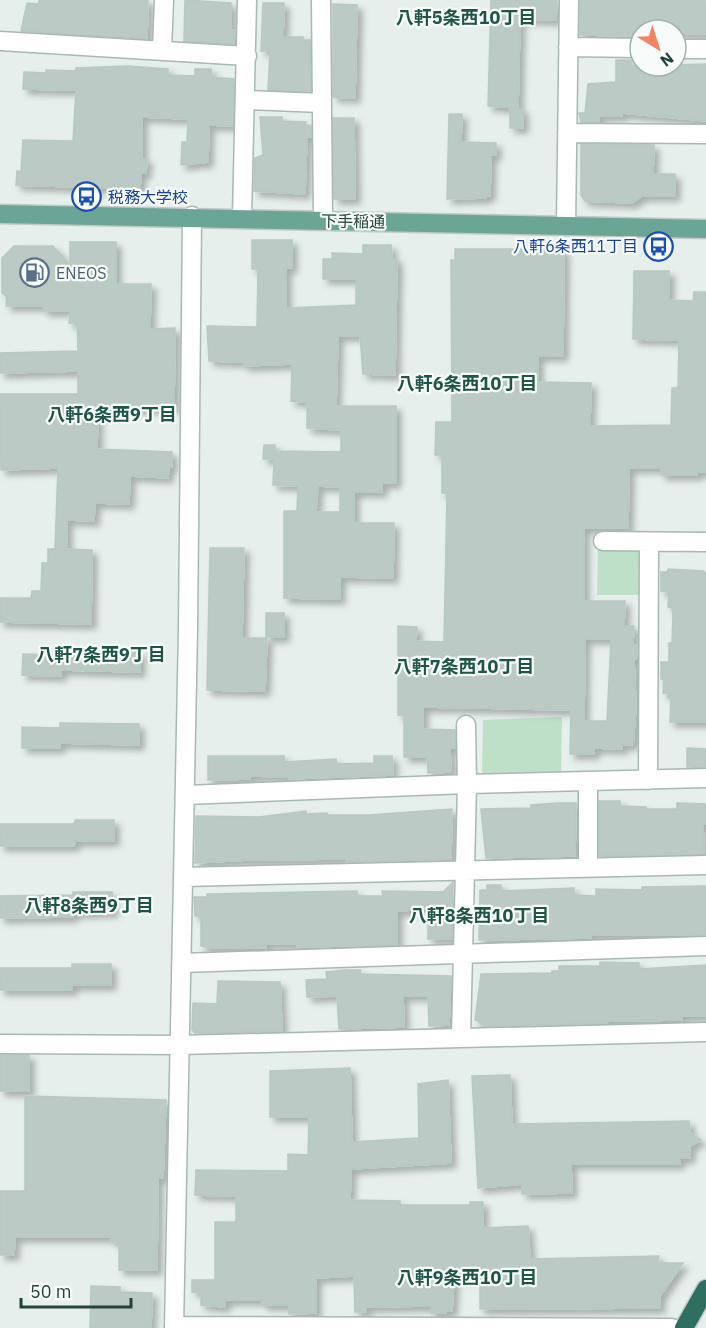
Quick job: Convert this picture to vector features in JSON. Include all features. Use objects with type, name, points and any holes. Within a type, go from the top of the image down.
[{"type":"highway","points":[[684,1328],[706,1288]]},
{"type":"main road","name":"下手稲通","points":[[0,214],[242,217],[706,229]]},
{"type":"street","points":[[162,51],[164,0]]},
{"type":"street","points":[[242,217],[247,0]]},
{"type":"street","points":[[321,0],[323,220]]},
{"type":"street","points":[[566,226],[569,0]]},
{"type":"street","points":[[0,41],[247,56]]},
{"type":"street","points":[[568,47],[628,48]]},
{"type":"street","points":[[688,49],[706,50]]},
{"type":"street","points":[[246,100],[321,103]]},
{"type":"street","points":[[567,132],[706,134]]},
{"type":"street","points":[[192,216],[185,795],[174,1327],[672,1328]]},
{"type":"street","points":[[603,541],[706,542]]},
{"type":"street","points":[[648,780],[649,542]]},
{"type":"street","points":[[461,1038],[467,784],[465,725]]},
{"type":"street","points":[[185,795],[706,778]]},
{"type":"street","points":[[588,782],[588,867]]},
{"type":"street","points":[[183,877],[706,865]]},
{"type":"street","points":[[182,963],[706,946]]},
{"type":"street","points":[[0,1044],[180,1045],[706,1032]]},
{"type":"green space","points":[[598,546],[635,548],[640,551],[639,595],[597,595]]},
{"type":"green space","points":[[562,717],[561,775],[486,777],[482,772],[483,720]]},
{"type":"building","points":[[39,0],[148,0],[147,39],[21,31],[27,3],[39,4]]},
{"type":"building","points":[[185,0],[231,3],[231,30],[235,30],[234,44],[184,41]]},
{"type":"building","points":[[491,0],[557,0],[556,20],[520,19],[518,108],[488,106]]},
{"type":"building","points":[[580,0],[705,0],[706,34],[688,33],[688,18],[628,18],[628,36],[580,35]]},
{"type":"building","points":[[263,3],[284,3],[283,37],[303,37],[303,40],[310,40],[311,91],[268,90],[270,51],[261,51]]},
{"type":"building","points":[[333,4],[357,5],[355,98],[333,97]]},
{"type":"building","points":[[616,60],[628,60],[628,78],[688,78],[688,64],[706,64],[706,121],[622,113],[622,116],[599,116],[599,122],[581,122],[579,113],[585,113],[588,84],[616,82]]},
{"type":"building","points":[[127,66],[168,69],[168,75],[195,76],[195,69],[211,69],[212,77],[234,79],[233,126],[209,125],[208,162],[181,165],[182,142],[187,142],[188,119],[142,117],[142,159],[147,159],[146,173],[141,173],[140,189],[16,185],[17,171],[21,172],[23,140],[73,141],[76,90],[23,89],[24,72],[46,73],[46,70],[76,71],[76,68]]},
{"type":"building","points":[[510,109],[523,109],[523,128],[510,128]]},
{"type":"building","points":[[449,114],[462,114],[461,142],[496,143],[496,155],[491,155],[490,196],[486,195],[486,198],[447,199]]},
{"type":"building","points":[[260,117],[282,117],[282,121],[306,122],[305,125],[311,126],[311,137],[307,137],[305,194],[254,191],[255,158],[263,155]]},
{"type":"building","points":[[333,118],[354,118],[355,199],[334,199]]},
{"type":"building","points":[[581,144],[654,145],[653,174],[675,174],[675,196],[642,196],[632,203],[585,201],[581,195]]},
{"type":"building","points":[[252,240],[292,240],[292,268],[286,268],[286,308],[356,305],[356,279],[323,279],[323,259],[332,259],[332,253],[363,254],[363,245],[391,245],[392,259],[397,259],[395,375],[363,374],[360,336],[338,336],[336,406],[396,406],[396,483],[382,483],[382,492],[354,492],[354,523],[394,523],[393,578],[340,577],[340,599],[284,598],[284,511],[297,511],[298,486],[273,485],[274,459],[263,459],[264,445],[275,445],[275,451],[341,452],[341,430],[307,428],[307,402],[291,401],[292,364],[244,366],[244,362],[209,361],[207,326],[257,327],[258,269],[252,269]],"holes":[[[318,486],[340,487],[340,512],[316,512]]]},
{"type":"building","points":[[70,242],[116,242],[116,284],[151,284],[150,329],[175,328],[174,408],[98,409],[97,449],[172,452],[172,467],[169,467],[168,478],[130,476],[129,504],[95,503],[94,521],[67,520],[67,549],[92,550],[91,624],[0,622],[0,598],[31,598],[32,591],[41,591],[42,563],[48,563],[48,549],[55,549],[58,468],[1,470],[0,394],[78,394],[78,371],[0,373],[0,353],[78,351],[77,323],[69,323],[70,311],[44,311],[44,306],[6,306],[7,297],[2,293],[2,258],[14,246],[53,246],[70,265]]},
{"type":"building","points":[[455,249],[564,249],[563,356],[538,356],[538,382],[591,383],[590,426],[671,425],[672,388],[678,388],[679,340],[633,339],[634,271],[669,271],[669,300],[693,301],[694,292],[706,292],[706,472],[697,472],[697,475],[661,475],[661,468],[629,468],[628,528],[584,528],[584,601],[625,601],[624,626],[634,626],[633,645],[637,645],[637,657],[634,661],[636,707],[633,745],[622,745],[622,749],[594,748],[594,754],[570,754],[571,710],[423,707],[423,729],[455,730],[455,748],[450,748],[451,772],[428,773],[427,757],[404,757],[404,715],[398,715],[398,626],[417,627],[416,641],[444,642],[447,493],[442,493],[442,455],[435,455],[436,422],[452,422],[451,260],[455,260]],"holes":[[[585,639],[611,639],[607,721],[584,721]]]},
{"type":"building","points":[[210,548],[244,548],[242,638],[267,638],[265,691],[207,690]]},
{"type":"building","points":[[668,569],[706,573],[706,722],[670,722],[671,698],[668,698],[668,693],[663,693],[664,679],[661,679],[661,662],[669,662],[669,643],[672,643],[673,615],[672,608],[668,607],[669,592],[661,591],[661,572],[667,572]]},
{"type":"building","points":[[266,613],[284,613],[284,637],[266,637]]},
{"type":"building","points":[[61,650],[140,652],[140,672],[61,670],[61,676],[22,675],[23,654],[61,655]]},
{"type":"building","points":[[60,723],[139,724],[139,745],[60,743],[60,748],[22,748],[22,727],[60,728]]},
{"type":"building","points":[[687,748],[706,749],[706,767],[687,767]]},
{"type":"building","points":[[208,756],[284,756],[284,762],[336,759],[337,764],[374,763],[374,756],[392,756],[393,775],[289,779],[289,777],[250,776],[250,779],[208,780]]},
{"type":"building","points":[[599,801],[620,801],[620,806],[646,807],[646,809],[677,809],[677,803],[706,804],[706,824],[703,824],[704,854],[599,856]]},
{"type":"building","points":[[576,803],[575,856],[486,858],[481,809],[531,808],[531,805]]},
{"type":"building","points":[[452,809],[451,859],[346,862],[346,859],[248,860],[195,863],[196,816],[259,817],[306,811],[306,814],[369,815]]},
{"type":"building","points":[[75,820],[114,820],[114,841],[75,841],[74,846],[0,846],[0,824],[74,824]]},
{"type":"building","points":[[453,882],[452,939],[428,939],[428,909],[397,911],[397,945],[297,947],[297,944],[266,944],[266,948],[209,948],[201,946],[201,916],[195,916],[194,897],[207,897],[207,894],[357,891],[357,896],[383,896],[382,891],[443,892]]},
{"type":"building","points":[[487,885],[501,885],[501,891],[574,888],[574,895],[596,896],[596,889],[642,890],[642,887],[706,886],[706,935],[591,935],[591,938],[479,940],[480,890],[487,890]]},
{"type":"building","points":[[73,892],[112,892],[113,912],[73,913],[73,917],[0,918],[0,896],[73,895]]},
{"type":"building","points":[[600,962],[639,963],[639,969],[706,965],[706,1016],[682,1016],[682,1020],[488,1026],[475,1020],[481,974],[552,973],[552,971],[559,971],[559,966],[600,966]]},
{"type":"building","points":[[72,964],[111,964],[111,985],[72,985],[72,990],[0,990],[0,968],[72,968]]},
{"type":"building","points":[[361,970],[360,974],[451,976],[449,1025],[429,1026],[428,996],[403,996],[404,1027],[339,1029],[337,996],[307,997],[306,980],[327,979],[326,972]]},
{"type":"building","points":[[218,981],[280,982],[282,1031],[195,1033],[192,1030],[193,1003],[217,1004]]},
{"type":"building","points":[[0,1055],[29,1055],[29,1091],[0,1091]]},
{"type":"building","points":[[350,1068],[352,1142],[419,1138],[418,1084],[448,1080],[451,1163],[351,1169],[350,1200],[400,1201],[400,1205],[470,1205],[470,1202],[483,1202],[483,1228],[528,1226],[530,1259],[659,1256],[657,1263],[683,1263],[660,1296],[660,1308],[480,1309],[480,1277],[454,1277],[452,1311],[431,1313],[431,1306],[366,1307],[366,1312],[355,1312],[354,1276],[316,1278],[316,1313],[289,1314],[289,1305],[263,1305],[262,1300],[225,1300],[225,1307],[201,1305],[201,1292],[192,1292],[192,1280],[215,1280],[215,1222],[236,1222],[236,1196],[195,1195],[196,1170],[288,1171],[288,1154],[308,1155],[309,1117],[270,1117],[270,1071]]},
{"type":"building","points":[[510,1075],[512,1124],[689,1121],[690,1133],[701,1140],[690,1146],[690,1158],[679,1158],[680,1164],[571,1164],[572,1193],[522,1194],[522,1184],[478,1188],[472,1076]]},
{"type":"building","points":[[25,1096],[166,1100],[163,1178],[158,1178],[157,1270],[119,1270],[119,1242],[111,1241],[111,1237],[15,1237],[14,1255],[0,1255],[0,1191],[25,1191]]},
{"type":"building","points":[[91,1286],[120,1287],[120,1292],[152,1293],[151,1328],[90,1328]]},
{"type":"place","name":"税務大学校","points":[[87,197]]},
{"type":"place","name":"八軒6条西11丁目","points":[[659,246]]},
{"type":"place","name":"ENEOS","points":[[35,273]]},
{"type":"district","name":"八軒5条西10丁目","points":[[466,17]]},
{"type":"district","name":"八軒6条西10丁目","points":[[467,383]]},
{"type":"district","name":"八軒6条西9丁目","points":[[112,414]]},
{"type":"district","name":"八軒7条西9丁目","points":[[101,654]]},
{"type":"district","name":"八軒7条西10丁目","points":[[464,666]]},
{"type":"district","name":"八軒8条西9丁目","points":[[89,905]]},
{"type":"district","name":"八軒8条西10丁目","points":[[479,915]]},
{"type":"district","name":"八軒9条西10丁目","points":[[467,1277]]}]
